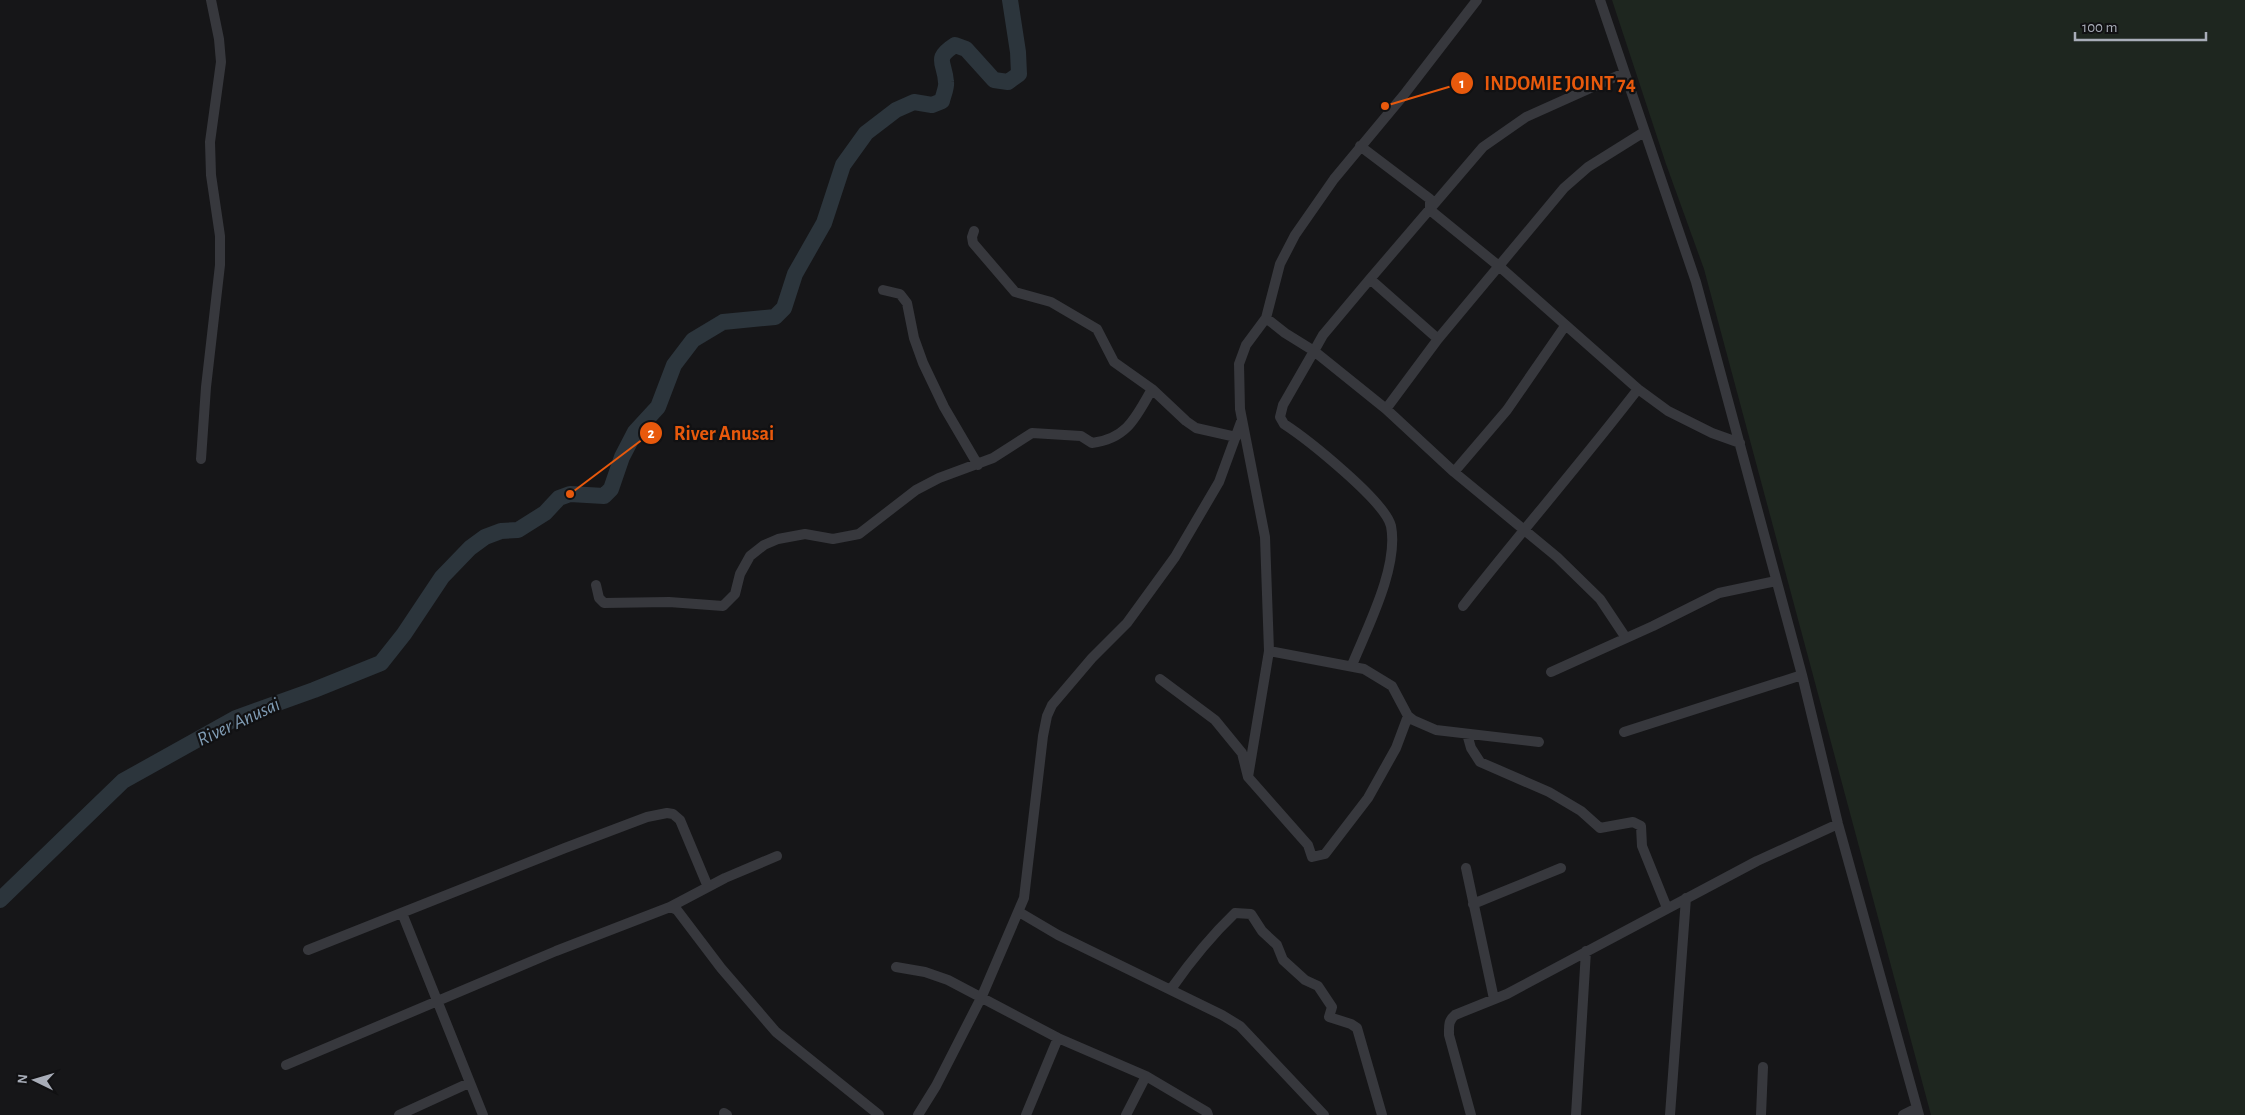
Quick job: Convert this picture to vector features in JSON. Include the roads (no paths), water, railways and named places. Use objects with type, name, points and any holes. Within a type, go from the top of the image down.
[{"type":"street","points":[[201,459],[206,387],[220,264],[220,236],[211,175],[210,142],[221,62],[219,39],[211,0]]},
{"type":"street","points":[[1248,777],[1269,651],[1265,537],[1242,421],[1239,364],[1246,345],[1266,318],[1280,264],[1295,235],[1360,146],[1402,96],[1477,0]]},
{"type":"street","points":[[1600,0],[1696,282],[1740,443],[1802,675],[1838,824],[1918,1112],[1903,1115]]},
{"type":"street","points":[[1352,665],[1386,576],[1392,538],[1390,525],[1385,515],[1368,494],[1284,424],[1280,417],[1280,411],[1290,388],[1323,335],[1483,147],[1526,117],[1624,73]]},
{"type":"street","points":[[1386,409],[1438,340],[1564,188],[1588,168],[1644,132]]},
{"type":"street","points":[[1360,146],[1430,199],[1430,210]]},
{"type":"street","points":[[1430,210],[1500,267],[1638,389],[1668,412],[1712,433],[1740,443]]},
{"type":"street","points":[[974,231],[973,243],[1015,292],[1051,302],[1097,329],[1114,362],[1152,389],[1192,425],[1236,437]]},
{"type":"street","points":[[1370,279],[1438,340]]},
{"type":"street","points":[[882,290],[900,294],[907,303],[914,338],[923,363],[944,407],[978,465]]},
{"type":"street","points":[[1266,318],[1285,333],[1314,351],[1386,409],[1454,472],[1524,529],[1600,599],[1626,638]]},
{"type":"street","points":[[1454,472],[1507,410],[1565,326]]},
{"type":"street","points":[[596,585],[599,598],[604,603],[669,602],[723,606],[735,594],[745,563],[755,551],[764,545],[793,535],[805,534],[833,538],[858,534],[916,490],[939,478],[978,465],[1008,450],[1032,433],[1081,436],[1092,443],[1113,438],[1135,420],[1152,389]]},
{"type":"street","points":[[1463,606],[1524,529],[1583,460],[1638,389]]},
{"type":"street","points":[[918,1115],[936,1086],[982,996],[1019,912],[1026,888],[1043,736],[1047,716],[1052,705],[1092,658],[1127,623],[1148,597],[1175,557],[1219,482],[1242,421]]},
{"type":"street","points":[[1551,672],[1719,593],[1776,581]]},
{"type":"street","points":[[1269,651],[1352,665],[1364,669],[1392,686],[1408,716],[1420,725],[1436,730],[1540,742]]},
{"type":"street","points":[[1624,732],[1802,675]]},
{"type":"street","points":[[1160,679],[1215,720],[1242,753],[1248,777],[1308,845],[1312,857],[1325,854],[1368,798],[1396,748],[1408,716]]},
{"type":"street","points":[[1467,734],[1471,748],[1480,762],[1549,792],[1581,811],[1600,828],[1604,829],[1633,822],[1641,826],[1642,846],[1667,908]]},
{"type":"street","points":[[308,950],[565,848],[647,817],[667,813],[673,814],[680,820],[708,887]]},
{"type":"street","points":[[1469,1114],[1449,1035],[1448,1025],[1455,1014],[1494,999],[1757,861],[1838,824]]},
{"type":"street","points":[[286,1065],[436,1000],[670,907],[708,887],[777,856]]},
{"type":"street","points":[[1466,868],[1494,999]]},
{"type":"street","points":[[1474,904],[1561,868]]},
{"type":"street","points":[[1670,1115],[1686,898]]},
{"type":"street","points":[[670,907],[677,910],[721,968],[776,1032],[879,1115]]},
{"type":"street","points":[[1019,912],[1058,935],[1222,1014],[1240,1026],[1324,1115]]},
{"type":"street","points":[[1171,989],[1185,969],[1235,913],[1251,914],[1262,931],[1277,946],[1283,960],[1305,980],[1318,986],[1332,1007],[1329,1017],[1351,1024],[1357,1028],[1382,1115]]},
{"type":"street","points":[[402,914],[482,1115]]},
{"type":"street","points":[[1576,1115],[1586,952]]},
{"type":"street","points":[[896,967],[925,972],[948,980],[982,996],[1058,1038],[1146,1076],[1207,1112],[1208,1115]]},
{"type":"street","points":[[1026,1115],[1058,1038]]},
{"type":"street","points":[[1761,1115],[1763,1067]]},
{"type":"street","points":[[1126,1115],[1146,1076]]},
{"type":"street","points":[[399,1115],[469,1083]]},
{"type":"waterway","name":"River Anusai","points":[[0,900],[123,781],[236,718],[381,663],[404,634],[442,577],[470,548],[485,537],[501,531],[518,530],[545,513],[559,498],[570,494],[604,496],[611,489],[622,457],[635,432],[658,407],[674,365],[693,340],[723,322],[775,317],[784,308],[795,274],[824,223],[843,165],[866,133],[896,110],[914,102],[932,105],[942,101],[946,84],[942,58],[955,45],[966,49],[994,80],[1008,82],[1019,74],[1018,52],[1010,0]]},
{"type":"place","name":"INDOMIE JOINT 74","points":[[1385,106]]},
{"type":"place","name":"River Anusai","points":[[570,494]]}]
